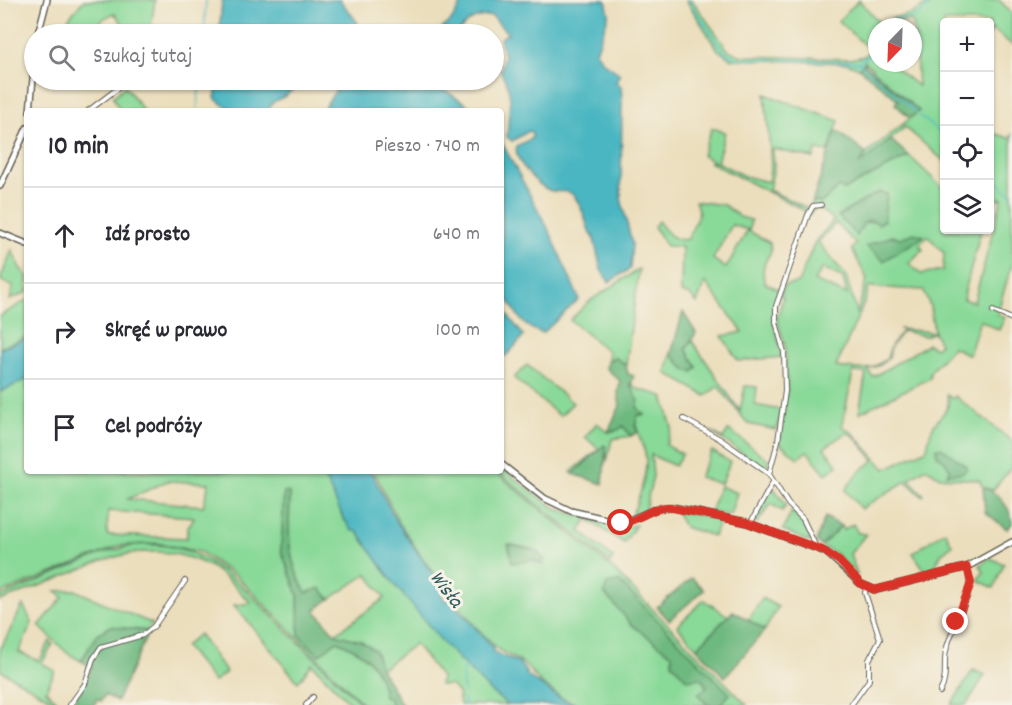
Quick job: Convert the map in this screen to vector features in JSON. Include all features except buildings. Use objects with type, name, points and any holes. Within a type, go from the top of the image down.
[{"type":"street","points":[[41,24],[47,0]]},
{"type":"street","points":[[30,108],[32,90]]},
{"type":"street","points":[[92,108],[116,90]]},
{"type":"street","points":[[0,186],[24,135]]},
{"type":"street","points":[[769,474],[778,441],[785,391],[784,352],[775,320],[776,306],[808,215],[813,206],[821,206]]},
{"type":"street","points":[[0,232],[24,243]]},
{"type":"street","points":[[993,311],[1012,319]]},
{"type":"street","points":[[684,419],[720,439],[769,474],[803,519],[816,548]]},
{"type":"street","points":[[504,466],[551,503],[571,512],[606,521],[626,523],[658,508],[668,507],[750,524],[835,557],[866,587],[875,590],[967,567],[1012,542]]},
{"type":"street","points":[[750,524],[773,482]]},
{"type":"street","points":[[940,692],[946,677],[945,652],[971,583],[967,567]]},
{"type":"street","points":[[70,705],[85,684],[91,663],[101,647],[143,635],[154,626],[185,581]]},
{"type":"street","points":[[850,705],[868,680],[868,660],[880,639],[865,593],[866,587]]},
{"type":"street","points":[[306,705],[313,697]]},
{"type":"green space","points":[[84,0],[155,0],[151,24],[123,24],[114,13],[99,24],[71,24],[67,20]]},
{"type":"green space","points":[[686,0],[692,0],[728,50],[742,56],[850,59],[864,56],[868,52],[868,65],[865,62],[859,68],[846,63],[731,59],[718,50]]},
{"type":"green space","points":[[859,0],[875,18],[868,18],[868,48],[838,21]]},
{"type":"green space","points":[[934,0],[999,0],[1012,13],[1012,45],[994,31],[994,18],[940,18],[940,158],[905,127],[871,157],[856,166],[866,154],[919,111],[876,72],[900,72],[918,86],[917,72],[922,72],[922,18],[893,18],[911,14]]},
{"type":"green space","points":[[865,61],[868,72],[873,72],[919,111],[910,118],[895,104],[898,100],[859,68]]},
{"type":"green space","points":[[121,90],[128,90],[142,108],[118,108],[113,97]]},
{"type":"green space","points":[[765,94],[839,121],[828,152],[816,150],[814,158],[773,149],[774,167],[769,190],[809,209],[812,203],[818,201],[820,203],[839,186],[844,190],[909,156],[940,185],[940,234],[980,234],[963,299],[974,302],[1002,198],[994,200],[994,133],[1009,138],[1012,134],[1012,264],[997,314],[1005,317],[999,330],[980,320],[969,355],[953,347],[930,372],[930,378],[859,413],[866,373],[853,372],[842,426],[854,434],[885,469],[927,449],[934,424],[947,408],[946,394],[953,399],[955,396],[1012,441],[1012,467],[993,490],[983,487],[979,480],[940,477],[926,468],[909,479],[924,495],[922,496],[906,481],[861,509],[845,490],[859,472],[874,460],[853,435],[846,433],[824,448],[838,465],[826,474],[807,451],[798,458],[779,443],[787,390],[785,346],[777,319],[783,298],[781,295],[785,285],[798,283],[815,242],[834,220],[816,207],[810,215],[709,162],[715,162],[702,155],[712,128],[725,132],[717,162],[744,176],[768,182],[771,163]],"holes":[[[879,192],[884,220],[864,223],[856,235],[838,216]],[[836,223],[856,244],[852,249],[867,279],[857,313],[846,276],[818,242]],[[928,236],[944,253],[943,270],[921,274],[909,263],[923,249],[919,245]],[[823,268],[843,278],[847,295],[814,281]],[[869,287],[923,290],[930,306],[934,332],[940,344],[935,348],[928,344],[873,377],[868,370],[872,368],[836,367]]]},
{"type":"green space","points":[[836,130],[866,154],[858,165],[891,140],[909,156],[844,190],[839,187],[820,204],[818,201],[812,203]]},
{"type":"green space","points":[[879,192],[887,194],[884,220],[879,224],[870,220],[864,223],[857,236],[838,216]]},
{"type":"green space","points":[[695,201],[724,205],[740,217],[751,220],[749,231],[770,243],[771,252],[765,263],[763,274],[765,283],[780,290],[775,303],[774,321],[782,357],[738,361],[722,336],[743,332],[705,282],[697,303],[689,294],[681,293],[682,247],[666,246],[654,227],[658,221],[674,238],[688,239],[699,213]],"holes":[[[732,225],[748,230],[726,268],[713,259]]]},
{"type":"green space","points":[[914,233],[924,236],[884,261],[866,246],[892,236],[900,238]]},
{"type":"green space","points":[[12,250],[24,273],[24,293],[10,300],[13,287],[0,280]]},
{"type":"green space","points":[[639,269],[626,365],[614,357],[607,363],[609,352],[570,320],[591,300]]},
{"type":"green space","points":[[24,302],[24,337],[0,348],[0,316]]},
{"type":"green space","points":[[683,312],[696,333],[686,349],[697,367],[693,372],[686,370],[671,354]]},
{"type":"green space","points":[[899,329],[934,332],[925,336],[903,331]]},
{"type":"green space","points":[[692,341],[740,411],[745,386],[757,387],[755,405],[781,410],[777,430],[748,424],[718,386],[706,396],[666,373],[671,354],[686,370],[693,371],[697,367],[686,349]]},
{"type":"green space","points":[[614,357],[626,365],[628,374],[634,376],[630,385],[639,401],[637,407],[644,415],[638,415],[635,426],[638,432],[631,436],[623,426],[618,430],[608,432],[620,406],[618,393],[620,381],[606,368],[607,363]]},
{"type":"green space","points":[[527,365],[573,403],[560,416],[514,378]]},
{"type":"green space","points":[[24,380],[24,474],[322,474],[332,488],[343,519],[357,531],[395,585],[490,691],[508,705],[460,705],[458,693],[451,685],[440,685],[441,677],[415,644],[381,669],[370,647],[335,634],[385,598],[367,574],[330,599],[320,588],[306,593],[291,556],[290,494],[284,492],[281,550],[298,595],[299,635],[319,655],[337,641],[363,655],[379,676],[384,696],[390,698],[391,705],[364,705],[236,576],[200,552],[157,543],[119,546],[0,594],[0,392]],"holes":[[[167,481],[209,483],[203,506],[128,499]],[[108,511],[194,517],[187,528],[187,538],[107,535]]]},
{"type":"green space","points":[[630,380],[635,388],[663,396],[672,428],[666,445],[682,454],[675,466],[651,455],[653,476],[645,510],[631,517],[643,483],[646,458],[637,427],[638,415],[643,415],[637,407]]},
{"type":"green space","points":[[597,423],[608,432],[618,430],[623,426],[631,436],[612,439],[607,462],[606,447],[573,474],[571,472],[599,449],[585,437]]},
{"type":"green space","points":[[729,430],[769,460],[767,468],[765,469],[710,431],[723,438]]},
{"type":"green space","points":[[604,445],[606,447],[603,484],[573,474]]},
{"type":"green space","points":[[941,447],[967,469],[962,473],[947,474],[950,470],[945,461],[937,455],[936,449]]},
{"type":"green space","points":[[712,451],[730,462],[721,484],[699,477]]},
{"type":"green space","points":[[504,470],[556,509],[620,527],[636,525],[624,543],[587,519],[580,531],[613,558],[610,563],[501,474],[504,474]]},
{"type":"green space","points":[[375,474],[498,474],[611,567],[747,705],[580,705],[562,698],[542,684],[523,663],[499,650],[474,625],[426,563],[398,521]]},
{"type":"green space","points":[[720,486],[737,493],[730,515],[710,512]]},
{"type":"green space","points":[[773,487],[786,505],[782,511],[771,504],[757,523],[753,522]]},
{"type":"green space","points":[[983,487],[994,493],[1007,507],[1012,524],[1007,529],[985,512]]},
{"type":"green space","points":[[284,492],[290,493],[291,556],[299,580],[306,593],[320,588],[330,599],[315,610],[335,634],[361,641],[375,650],[381,669],[402,705],[391,705],[390,698],[384,696],[379,676],[363,655],[337,641],[319,655],[299,635],[298,595],[281,550]]},
{"type":"green space","points":[[676,511],[720,519],[714,536],[684,527]]},
{"type":"green space","points":[[792,511],[807,530],[811,540],[809,542],[783,530]]},
{"type":"green space","points":[[825,517],[841,526],[821,546],[816,541]]},
{"type":"green space","points":[[853,524],[858,533],[866,534],[850,554],[858,576],[835,553],[821,546],[841,526],[843,530]]},
{"type":"green space","points":[[945,531],[952,545],[941,554],[932,573],[927,574],[913,553]]},
{"type":"green space","points":[[508,544],[535,550],[545,560],[542,565],[533,560],[512,563]]},
{"type":"green space","points":[[135,545],[160,545],[183,549],[220,568],[254,597],[362,705],[352,705],[312,664],[298,682],[234,605],[251,603],[215,570],[201,562],[181,556],[163,552],[146,552],[112,558],[0,601],[0,597],[103,553]]},
{"type":"green space","points":[[990,558],[1004,564],[994,588],[979,581],[979,577],[984,572],[980,565]]},
{"type":"green space","points":[[692,578],[704,590],[669,620],[657,607]]},
{"type":"green space","points":[[619,581],[730,694],[720,705],[708,705],[698,695],[707,686],[700,678],[687,680],[672,663],[672,655],[632,625],[604,593],[607,584]]},
{"type":"green space","points":[[76,590],[153,624],[146,631],[121,628],[106,630],[94,640],[81,661],[67,653],[39,626],[63,597],[55,591]]},
{"type":"green space","points":[[762,598],[778,607],[765,630],[748,620]]},
{"type":"green space","points":[[704,600],[728,616],[697,648],[677,626]]},
{"type":"green space","points":[[23,605],[32,623],[19,652],[39,661],[50,641],[53,644],[42,663],[55,671],[46,690],[61,705],[0,670],[0,650]]},
{"type":"green space","points":[[733,611],[765,630],[725,677],[697,648]]},
{"type":"green space","points":[[111,626],[146,631],[146,637],[117,701],[105,695],[101,701],[97,699],[94,705],[72,705],[92,667],[81,661],[98,633]]},
{"type":"green space","points":[[199,634],[226,672],[214,682],[185,646]]},
{"type":"green space","points":[[973,670],[985,675],[966,705],[951,705]]},
{"type":"water","points":[[222,0],[340,0],[358,23],[357,24],[220,24]]},
{"type":"water","points":[[464,0],[606,0],[609,14],[596,52],[603,62],[620,74],[616,82],[621,86],[622,99],[621,198],[632,244],[630,269],[609,282],[601,270],[593,235],[589,231],[575,197],[570,193],[552,191],[540,185],[522,165],[517,146],[532,138],[532,133],[529,131],[512,141],[507,137],[510,98],[504,78],[504,36],[508,34],[504,30],[504,24],[499,24],[492,16],[481,17],[467,24],[447,24]]},
{"type":"water","points":[[216,90],[292,90],[286,96],[273,102],[270,108],[230,108],[215,98]]},
{"type":"water","points":[[336,90],[445,90],[472,108],[325,108]]},
{"type":"water","points":[[504,147],[550,232],[579,299],[543,333],[522,322],[504,293]]},
{"type":"water","points":[[504,311],[524,336],[504,356]]},
{"type":"water","points":[[24,339],[24,380],[0,392],[0,349]]},
{"type":"water","points":[[322,474],[372,474],[396,521],[445,592],[441,594],[445,600],[450,600],[494,648],[493,652],[520,663],[528,676],[561,699],[577,705],[508,705],[490,691],[444,644],[395,585],[357,531],[352,531]]},
{"type":"waterway","points":[[205,24],[206,0]]},
{"type":"waterway","points":[[688,0],[725,53],[738,59],[776,60]]},
{"type":"waterway","points":[[915,18],[936,0]]},
{"type":"waterway","points":[[780,60],[858,62],[868,55]]},
{"type":"waterway","points":[[858,62],[916,112]]},
{"type":"waterway","points":[[197,108],[199,90]]},
{"type":"waterway","points":[[920,116],[940,133]]},
{"type":"waterway","points":[[994,179],[1012,195]]},
{"type":"waterway","points":[[464,693],[462,672],[466,666]]},
{"type":"waterway","points":[[464,699],[464,705]]},
{"type":"route","points":[[621,523],[631,522],[658,508],[668,507],[745,522],[825,551],[835,557],[861,584],[875,590],[967,567],[971,583],[956,622]]},
{"type":"water label","name":"Wisła","points":[[445,590]]}]
